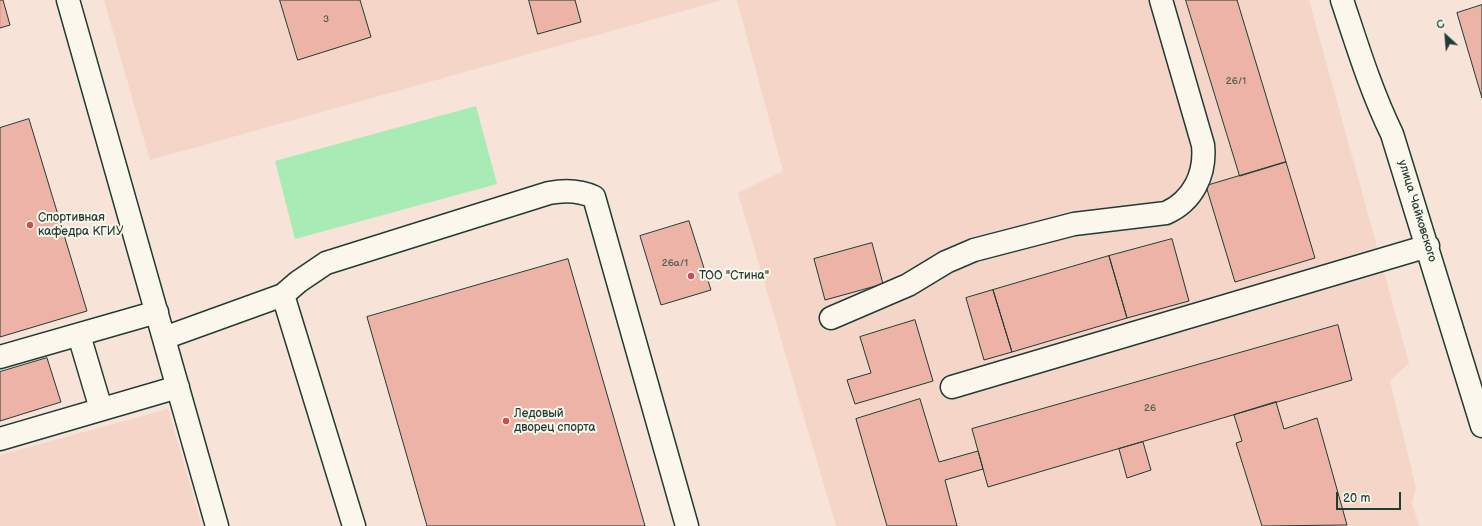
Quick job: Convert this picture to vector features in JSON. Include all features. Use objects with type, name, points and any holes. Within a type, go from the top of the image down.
[{"type":"street","points":[[68,0],[217,526]]},
{"type":"street","points":[[831,318],[908,285],[946,262],[974,250],[1074,224],[1166,213],[1176,208],[1185,200],[1197,183],[1204,166],[1204,145],[1161,0]]},
{"type":"street","name":"улица Чайковского","points":[[1342,0],[1372,87],[1392,134],[1482,422]]},
{"type":"street","points":[[164,338],[283,295],[298,282],[326,263],[549,192],[563,190],[586,193],[594,198],[687,526]]},
{"type":"street","points":[[952,387],[1428,246]]},
{"type":"street","points":[[283,295],[354,526]]},
{"type":"street","points":[[0,357],[157,312]]},
{"type":"street","points":[[79,335],[101,409]]},
{"type":"street","points":[[0,438],[178,387]]},
{"type":"shaded area","points":[[104,0],[722,0],[150,160]]},
{"type":"shaded area","points":[[737,0],[1309,0],[1409,363],[1390,381],[1416,488],[1412,503],[1419,526],[836,526],[738,193],[783,171]]},
{"type":"shaded area","points":[[168,409],[202,526],[0,526],[0,455]]},
{"type":"green space","points":[[476,106],[497,184],[295,239],[275,161]]},
{"type":"building","points":[[0,0],[3,0],[10,25],[0,28]]},
{"type":"building","points":[[280,0],[360,0],[371,37],[298,60]]},
{"type":"building","points":[[529,0],[575,0],[581,22],[538,34]]},
{"type":"building","points":[[1186,0],[1237,0],[1286,162],[1240,176]]},
{"type":"building","points":[[1482,5],[1482,98],[1457,13]]},
{"type":"building","points":[[29,119],[87,311],[0,337],[0,128]]},
{"type":"building","points":[[1286,162],[1315,258],[1235,282],[1206,186]]},
{"type":"building","points":[[689,221],[711,290],[661,305],[640,236]]},
{"type":"building","points":[[1172,239],[1189,301],[1127,318],[1109,256]]},
{"type":"building","points":[[872,243],[883,284],[825,300],[814,259]]},
{"type":"building","points":[[1109,256],[1127,318],[1012,352],[993,290]]},
{"type":"building","name":"Ледовый дворец спорта","points":[[568,259],[645,526],[427,526],[367,317]]},
{"type":"building","points":[[993,290],[1012,352],[984,360],[966,298]]},
{"type":"building","points":[[915,320],[933,381],[855,404],[847,380],[871,373],[860,337]]},
{"type":"building","points":[[1338,325],[1352,380],[988,487],[972,429]]},
{"type":"building","points":[[47,358],[61,402],[0,421],[0,372]]},
{"type":"building","points":[[920,399],[939,462],[978,451],[983,469],[945,480],[957,526],[887,526],[856,419]]},
{"type":"building","points":[[1276,402],[1284,429],[1317,418],[1347,525],[1262,526],[1236,443],[1242,441],[1234,415]]},
{"type":"building","points":[[1143,442],[1151,470],[1127,478],[1119,449]]},
{"type":"place","name":"Спортивная кафедра КГИУ","points":[[30,225]]},
{"type":"place","name":"ТОО \"Стина\"","points":[[691,276]]},
{"type":"place","name":"Ледовый дворец спорта","points":[[506,421]]}]
